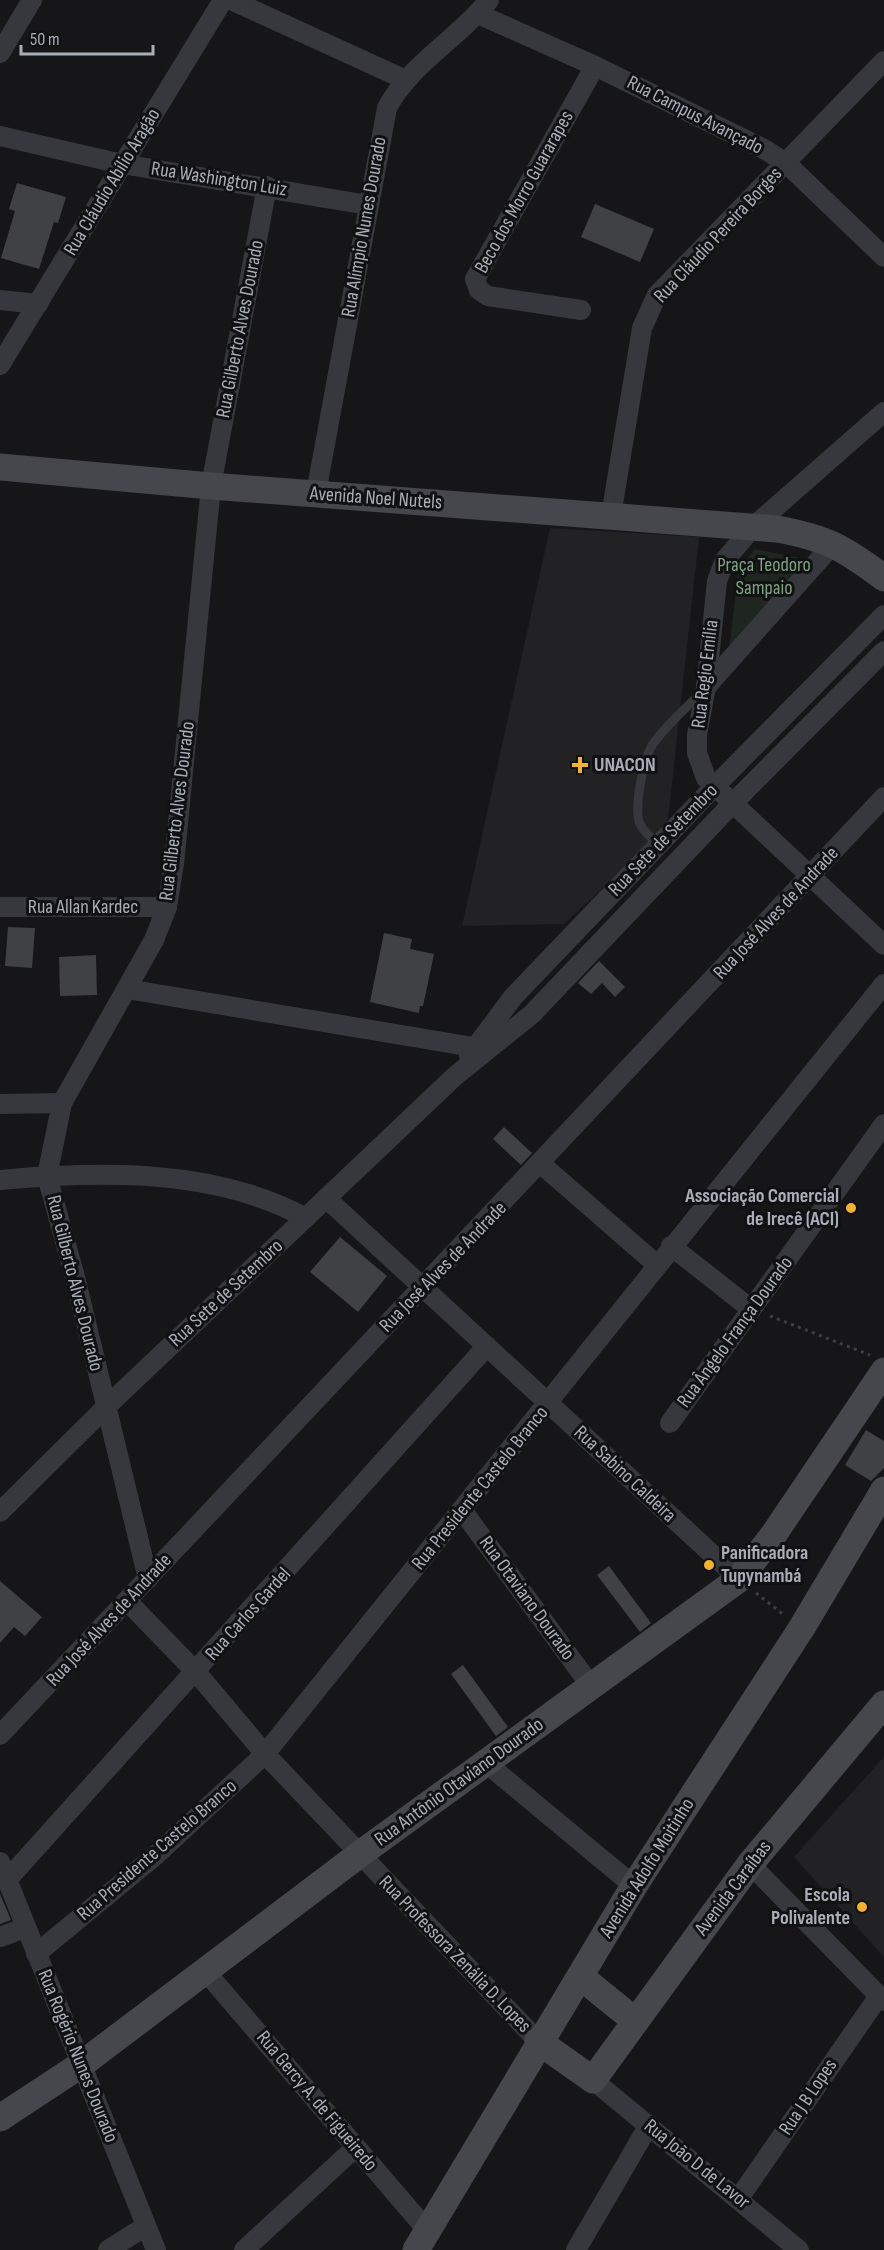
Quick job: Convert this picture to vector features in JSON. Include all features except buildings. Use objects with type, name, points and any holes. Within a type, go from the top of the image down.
[{"type":"street","points":[[0,53],[32,0]]},
{"type":"street","name":"Rua Cláudio Abílio Aragão","points":[[0,365],[223,0]]},
{"type":"street","points":[[231,0],[406,80]]},
{"type":"street","name":"Rua Alímpio Nunes Dourado","points":[[316,493],[387,108],[406,80],[484,7]]},
{"type":"street","name":"Rua Campus Avançado","points":[[484,7],[595,66],[717,124],[786,163],[884,257]]},
{"type":"street","name":"Rua Cláudio Pereira Borges","points":[[610,516],[639,342],[646,314],[657,295],[884,61]]},
{"type":"street","name":"Beco dos Morro Guararapes","points":[[581,310],[488,296],[479,290],[475,279],[595,66]]},
{"type":"street","name":"Rua Washington Luiz","points":[[0,136],[122,164],[267,186],[369,205]]},
{"type":"street","name":"Rua Gilberto Alves Dourado","points":[[148,1580],[47,1176],[62,1103],[154,940],[166,907],[174,864],[211,486],[267,186]]},
{"type":"street","points":[[0,300],[38,304]]},
{"type":"street","name":"Rua Regio Emília","points":[[884,412],[753,527],[725,560],[717,581],[697,753],[703,773],[714,787],[884,945]]},
{"type":"street","name":"Avenida Noel Nutels","points":[[0,467],[211,486],[753,527],[806,534],[834,543],[884,578]]},
{"type":"street","points":[[706,687],[834,543]]},
{"type":"street","name":"Rua Sete de Setembro","points":[[482,1048],[513,997],[714,787],[884,615]]},
{"type":"street","name":"Rua Sete de Setembro","points":[[0,1512],[106,1407],[482,1048],[532,1014],[732,804],[884,651]]},
{"type":"street","name":"Rua José Alves de Andrade","points":[[0,1735],[128,1602],[294,1422],[541,1164],[884,797]]},
{"type":"street","name":"Rua Allan Kardec","points":[[0,907],[166,907]]},
{"type":"street","name":"Rua Presidente Castelo Branco","points":[[36,1954],[164,1848],[265,1754],[548,1403],[656,1264],[884,984]]},
{"type":"street","points":[[127,989],[482,1048]]},
{"type":"street","points":[[0,1104],[62,1103]]},
{"type":"street","name":"Rua Ângelo França Dourado","points":[[670,1423],[884,1124]]},
{"type":"street","points":[[541,1164],[656,1264]]},
{"type":"street","points":[[0,1180],[47,1176],[160,1178],[249,1193],[277,1202],[306,1218]]},
{"type":"street","name":"Rua Sabino Caldeira","points":[[326,1198],[739,1579]]},
{"type":"street","points":[[671,1246],[751,1310]]},
{"type":"street","name":"Rua Carlos Gardel","points":[[4,1871],[196,1672],[488,1346]]},
{"type":"street","points":[[875,1402],[879,1364]]},
{"type":"street","name":"Rua Antônio Otaviano Dourado","points":[[0,2118],[82,2064],[360,1854],[739,1579],[875,1402]]},
{"type":"street","name":"Avenida Adolfo Moitinho","points":[[422,2240],[538,2041],[581,1977],[634,1886],[801,1629],[884,1490]]},
{"type":"street","name":"Rua Otaviano Dourado","points":[[462,1510],[591,1686]]},
{"type":"street","name":"Rua Professora Zenália D. Lopes","points":[[128,1602],[196,1672],[265,1754],[538,2041]]},
{"type":"street","name":"Avenida Caraíbas","points":[[593,2080],[634,2020],[750,1864],[884,1704]]},
{"type":"street","points":[[486,1763],[634,1886]]},
{"type":"street","points":[[750,1864],[881,1999]]},
{"type":"street","name":"Rua Rogério Nunes Dourado","points":[[4,1871],[156,2250]]},
{"type":"street","points":[[0,1937],[26,1928]]},
{"type":"street","name":"Rua Gercy A. de Figueiredo","points":[[206,1972],[356,2147],[422,2240]]},
{"type":"street","points":[[581,1977],[634,2020]]},
{"type":"street","name":"Rua J B Lopes","points":[[739,2198],[881,1999]]},
{"type":"street","points":[[538,2041],[593,2080]]},
{"type":"street","name":"Rua João D de Lavor","points":[[593,2080],[739,2198],[799,2250]]},
{"type":"street","points":[[576,2250],[649,2125]]},
{"type":"street","points":[[244,2250],[356,2147]]},
{"type":"street","points":[[108,2250],[146,2226]]},
{"type":"lane","points":[[659,844],[640,824],[637,808],[646,758],[660,734],[706,687]]},
{"type":"path","points":[[751,1310],[879,1364]]},
{"type":"path","points":[[739,1579],[801,1629]]},
{"type":"shaded area","points":[[550,528],[699,537],[667,828],[564,924],[462,926]]},
{"type":"shaded area","name":"Escola Polivalente","points":[[884,1757],[884,1957],[794,1857]]},
{"type":"green space","name":"Praça Teodoro Sampaio","points":[[754,549],[811,560],[729,650],[738,574]]},
{"type":"place","name":"UNACON","points":[[580,765]]},
{"type":"place","name":"Associação Comercial de Irecê (ACI)","points":[[851,1208]]},
{"type":"place","name":"Panificadora Tupynambá","points":[[709,1565]]},
{"type":"place","name":"Escola Polivalente","points":[[862,1907]]}]
